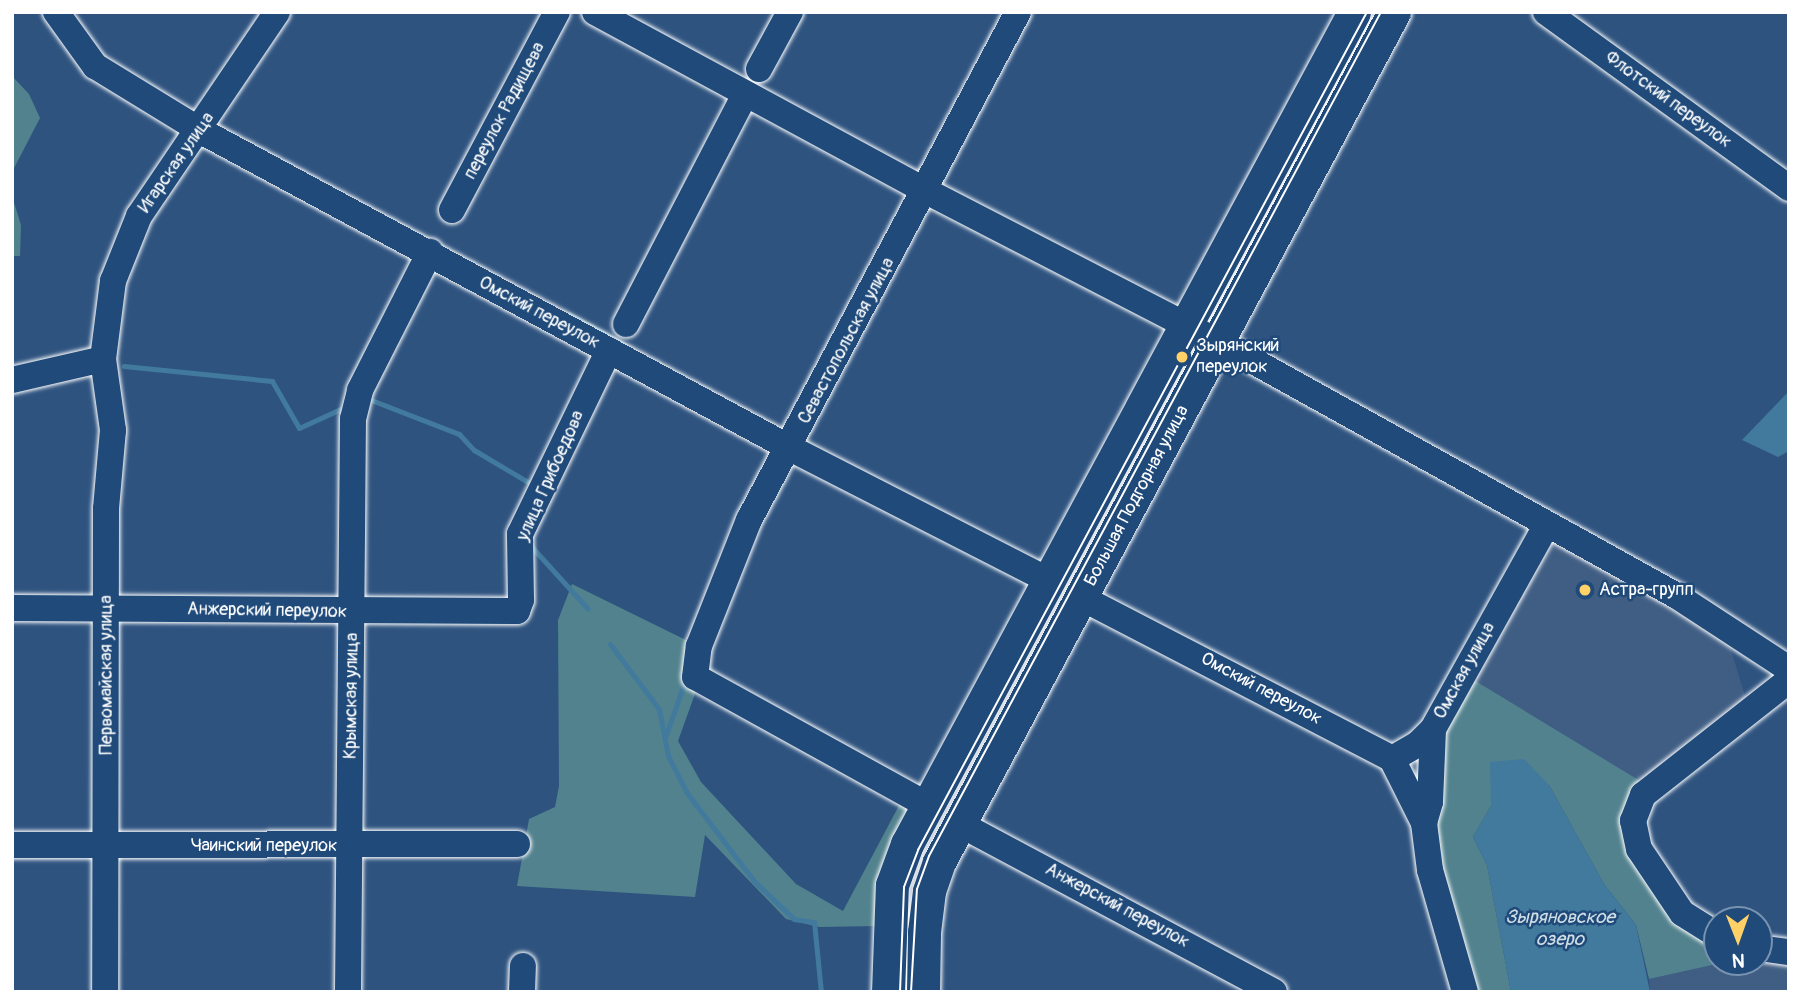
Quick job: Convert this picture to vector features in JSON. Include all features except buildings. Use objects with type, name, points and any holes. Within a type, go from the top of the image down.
[{"type":"main road","name":"Большая Подгорная улица","points":[[923,992],[929,891],[958,823],[1082,598],[1394,12]]},
{"type":"main road","points":[[888,992],[892,885],[929,806],[1353,13]]},
{"type":"street","name":"Омский переулок","points":[[56,12],[95,66],[201,131],[790,448],[1048,580]]},
{"type":"street","name":"Игарская улица","points":[[103,359],[113,281],[139,216],[201,131],[278,12]]},
{"type":"street","name":"переулок Радищева","points":[[452,210],[557,12]]},
{"type":"street","points":[[595,12],[926,191],[1219,342],[1546,526],[1677,596],[1789,669]]},
{"type":"street","points":[[759,69],[790,12]]},
{"type":"street","name":"Севастопольская улица","points":[[929,806],[695,677],[699,646],[749,520],[790,448],[1018,12]]},
{"type":"street","name":"Флотский переулок","points":[[1546,12],[1789,188]]},
{"type":"street","points":[[626,324],[745,94]]},
{"type":"street","name":"Крымская улица","points":[[348,992],[356,400],[430,252]]},
{"type":"street","name":"улица Грибоедова","points":[[520,607],[520,534],[609,350]]},
{"type":"street","points":[[12,380],[103,359]]},
{"type":"street","name":"Первомайская улица","points":[[103,359],[113,430],[106,509],[108,846],[105,992]]},
{"type":"street","name":"Омская улица","points":[[1465,992],[1430,870],[1424,823],[1430,802],[1433,729],[1546,526]]},
{"type":"street","name":"Омский переулок","points":[[1082,598],[1392,760]]},
{"type":"street","name":"Анжерский переулок","points":[[12,608],[512,612],[520,607]]},
{"type":"street","points":[[1703,927],[1682,914],[1639,849],[1633,821],[1643,795],[1789,680]]},
{"type":"street","points":[[1424,823],[1392,760],[1418,744],[1433,729]]},
{"type":"street","name":"Анжерский переулок","points":[[958,823],[1274,992]]},
{"type":"street","name":"Чаинский переулок","points":[[12,845],[517,844]]},
{"type":"shaded area","points":[[1549,539],[1671,603],[1728,640],[1746,699],[1642,782],[1469,677]]},
{"type":"shaded area","points":[[1773,960],[1789,963],[1789,992],[1650,992],[1649,979],[1703,967],[1703,976],[1773,976]]},
{"type":"green space","points":[[12,76],[29,94],[40,118],[12,172]]},
{"type":"green space","points":[[12,196],[21,225],[20,256],[12,256]]},
{"type":"green space","points":[[572,584],[694,644],[696,691],[678,741],[701,782],[796,884],[843,911],[903,798],[921,809],[877,926],[819,927],[786,919],[705,835],[695,897],[517,886],[529,819],[555,807],[559,786],[558,620]]},
{"type":"green space","points":[[1469,677],[1642,782],[1622,819],[1703,926],[1703,967],[1649,979],[1636,925],[1604,884],[1549,785],[1491,762],[1491,806],[1473,837],[1487,865],[1511,992],[1471,992],[1434,865],[1440,730]]},
{"type":"water","points":[[1789,391],[1789,451],[1778,457],[1742,440]]},
{"type":"water","name":"Зыряновское озеро","points":[[1524,759],[1549,785],[1604,884],[1636,925],[1650,992],[1511,992],[1487,865],[1473,837],[1491,806],[1490,762]]},
{"type":"waterway","points":[[569,314],[625,345]]},
{"type":"waterway","points":[[124,366],[272,381],[299,428],[345,407]]},
{"type":"waterway","points":[[366,398],[459,434],[474,450],[533,485]]},
{"type":"waterway","points":[[530,545],[588,609]]},
{"type":"waterway","points":[[610,644],[659,709],[668,756],[687,793],[754,881],[794,919],[814,922],[821,992]]},
{"type":"waterway","points":[[666,735],[686,678]]},
{"type":"tram line","points":[[900,992],[904,887],[918,850],[1367,12]]},
{"type":"tram line","points":[[911,992],[917,889],[929,856],[1381,12]]},
{"type":"place","name":"Зырянский переулок","points":[[1182,357]]},
{"type":"place","name":"Астра-групп","points":[[1585,590]]}]
